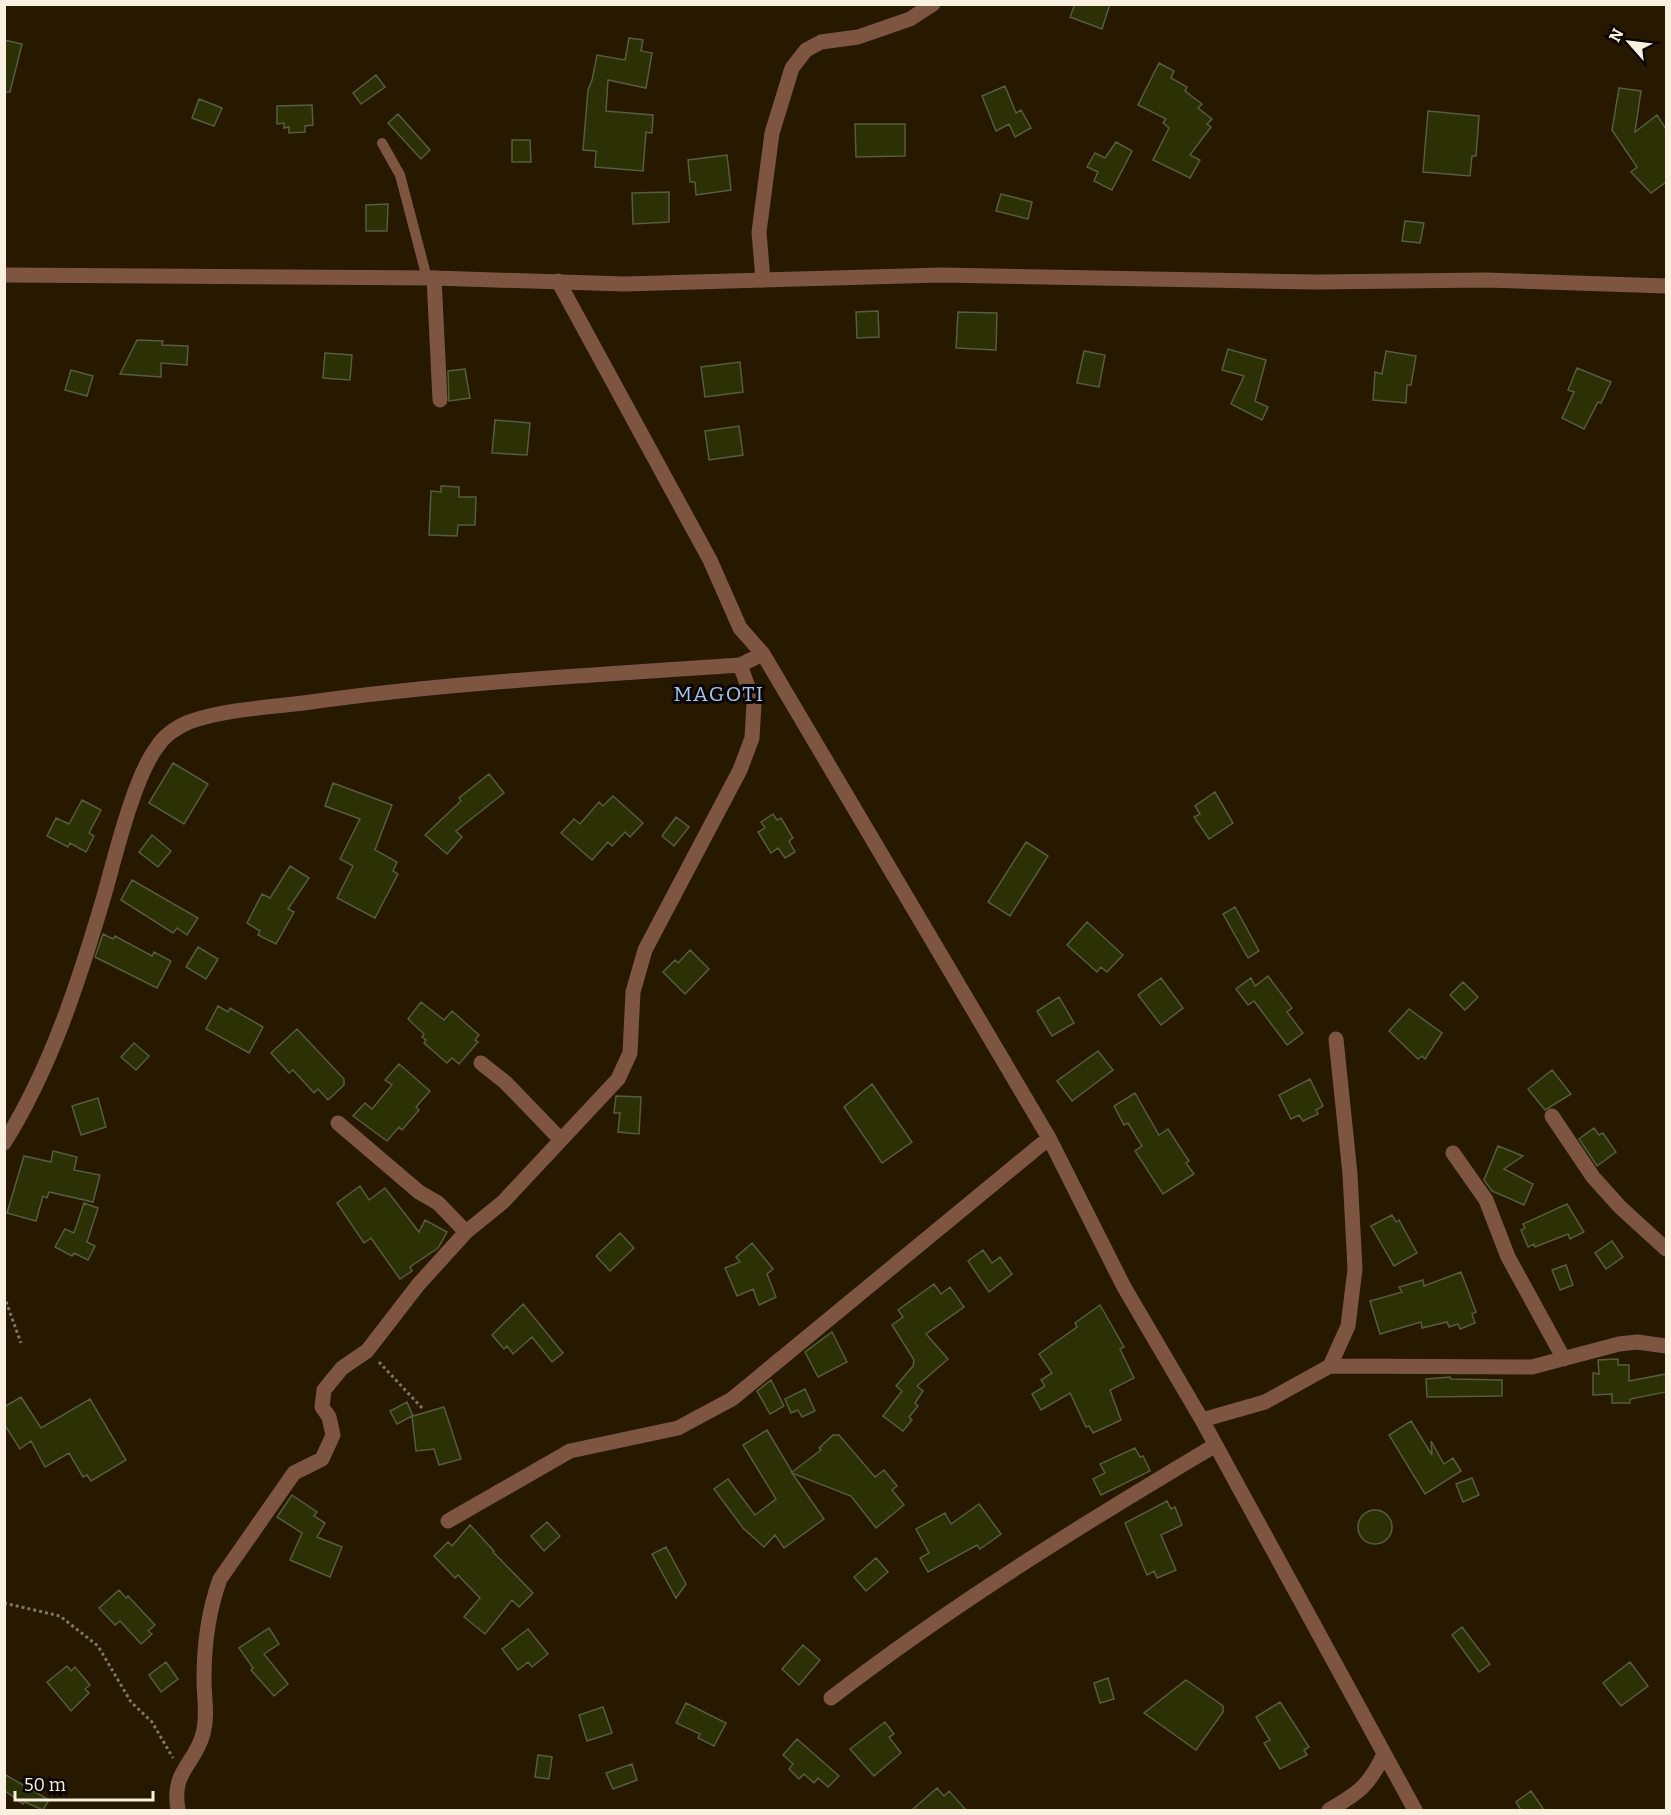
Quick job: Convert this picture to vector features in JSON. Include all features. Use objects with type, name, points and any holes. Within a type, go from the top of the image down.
[{"type":"street","points":[[763,280],[759,232],[772,133],[792,68],[806,50],[821,42],[858,37],[910,19],[933,4]]},
{"type":"street","points":[[4,275],[430,278],[624,284],[941,274],[1317,282],[1486,280],[1666,286]]},
{"type":"street","points":[[430,278],[440,400]]},
{"type":"street","points":[[558,281],[710,560],[740,628],[763,654],[1049,1138],[1124,1287],[1202,1420],[1383,1756],[1415,1810]]},
{"type":"street","points":[[4,1143],[30,1103],[61,1025],[87,953],[139,784],[156,747],[174,730],[190,722],[223,714],[372,694],[741,665],[763,654]]},
{"type":"street","points":[[178,1810],[176,1791],[203,1736],[206,1716],[204,1643],[208,1618],[220,1579],[294,1473],[322,1459],[333,1435],[329,1417],[322,1407],[324,1390],[342,1368],[368,1351],[418,1285],[465,1232],[504,1202],[618,1079],[626,1065],[631,1047],[633,993],[645,950],[748,752],[753,730],[754,703],[741,665]]},
{"type":"street","points":[[1330,1366],[1348,1326],[1355,1269],[1350,1174],[1336,1039]]},
{"type":"street","points":[[481,1063],[506,1083],[561,1140]]},
{"type":"street","points":[[1552,1116],[1593,1177],[1620,1207],[1666,1249]]},
{"type":"street","points":[[338,1123],[419,1192],[438,1203],[465,1232]]},
{"type":"street","points":[[448,1521],[570,1451],[678,1428],[732,1399],[1049,1138]]},
{"type":"street","points":[[1453,1153],[1486,1200],[1508,1257],[1564,1359]]},
{"type":"street","points":[[1202,1420],[1265,1402],[1330,1366],[1532,1367],[1619,1344],[1637,1342],[1666,1346]]},
{"type":"street","points":[[831,1698],[883,1658],[1003,1574],[1214,1446]]},
{"type":"street","points":[[1329,1810],[1358,1793],[1371,1780],[1383,1756]]},
{"type":"lane","points":[[381,143],[400,175],[430,278]]},
{"type":"path","points":[[4,1296],[21,1343]]},
{"type":"path","points":[[368,1351],[423,1408]]},
{"type":"path","points":[[4,1604],[60,1617],[98,1646],[131,1702],[152,1722],[182,1775]]},
{"type":"building","points":[[1075,4],[1110,4],[1102,29],[1070,17]]},
{"type":"building","points":[[629,38],[643,40],[641,51],[652,53],[646,88],[608,80],[606,111],[653,115],[652,133],[646,132],[643,171],[595,167],[596,151],[583,150],[588,90],[597,55],[625,60]]},
{"type":"building","points":[[4,40],[22,44],[10,92],[4,92]]},
{"type":"building","points":[[1159,63],[1174,71],[1171,78],[1187,87],[1185,91],[1202,104],[1198,108],[1212,119],[1207,124],[1211,127],[1190,155],[1200,160],[1190,178],[1153,160],[1169,128],[1163,123],[1166,119],[1138,105]]},
{"type":"building","points":[[376,75],[385,87],[361,104],[353,93]]},
{"type":"building","points":[[1005,86],[1016,113],[1021,110],[1031,128],[1015,137],[1009,124],[996,131],[982,96]]},
{"type":"building","points":[[1619,88],[1641,91],[1635,132],[1657,115],[1666,129],[1666,182],[1651,193],[1631,172],[1637,167],[1612,130]]},
{"type":"building","points":[[199,99],[222,108],[214,126],[192,118]]},
{"type":"building","points":[[312,105],[313,125],[305,126],[305,132],[289,133],[289,127],[284,128],[284,123],[277,124],[277,106]]},
{"type":"building","points":[[1428,111],[1479,116],[1476,156],[1472,156],[1470,176],[1423,172]]},
{"type":"building","points":[[398,114],[430,150],[421,159],[388,123]]},
{"type":"building","points":[[855,124],[905,124],[905,156],[856,157]]},
{"type":"building","points":[[512,140],[530,140],[531,162],[512,162]]},
{"type":"building","points":[[1116,142],[1132,151],[1112,190],[1094,181],[1098,172],[1087,167],[1095,153],[1105,158]]},
{"type":"building","points":[[727,155],[731,190],[696,195],[695,182],[690,182],[688,160]]},
{"type":"building","points":[[669,192],[669,222],[633,224],[632,193]]},
{"type":"building","points":[[1001,194],[1032,202],[1028,219],[996,211]]},
{"type":"building","points":[[388,204],[387,231],[366,231],[366,205]]},
{"type":"building","points":[[1405,221],[1424,223],[1420,243],[1402,241]]},
{"type":"building","points":[[878,311],[879,337],[857,338],[856,312]]},
{"type":"building","points":[[958,312],[997,313],[996,350],[956,348]]},
{"type":"building","points":[[137,340],[163,341],[162,345],[188,346],[187,365],[161,363],[161,377],[120,374]]},
{"type":"building","points":[[1228,349],[1266,360],[1255,401],[1268,407],[1262,420],[1231,404],[1244,376],[1222,370]]},
{"type":"building","points":[[1084,351],[1105,355],[1099,387],[1077,383]]},
{"type":"building","points":[[1386,351],[1416,356],[1411,385],[1407,385],[1406,403],[1373,400],[1375,372],[1382,374]]},
{"type":"building","points":[[325,353],[352,355],[350,380],[323,378]]},
{"type":"building","points":[[740,362],[743,392],[705,397],[701,367]]},
{"type":"building","points":[[1577,368],[1611,382],[1584,429],[1562,418],[1574,392],[1568,390]]},
{"type":"building","points":[[465,369],[470,398],[449,401],[448,371]]},
{"type":"building","points":[[71,370],[93,376],[87,396],[65,390]]},
{"type":"building","points":[[495,420],[530,423],[527,455],[492,453]]},
{"type":"building","points":[[739,426],[743,455],[709,460],[705,431]]},
{"type":"building","points":[[441,486],[459,487],[459,497],[476,497],[475,525],[458,525],[457,536],[429,535],[431,491],[441,492]]},
{"type":"building","points":[[173,763],[208,784],[184,824],[149,803]]},
{"type":"building","points":[[489,774],[504,793],[456,831],[462,837],[447,854],[425,835],[461,801],[459,798]]},
{"type":"building","points":[[333,783],[392,805],[375,850],[397,862],[393,871],[398,874],[375,918],[337,898],[353,866],[340,859],[360,819],[325,806]]},
{"type":"building","points":[[1215,792],[1233,823],[1209,839],[1194,817],[1200,814],[1195,806]]},
{"type":"building","points":[[613,796],[643,823],[630,837],[625,832],[612,846],[608,842],[592,860],[561,833],[574,819],[580,824],[599,802],[603,806]]},
{"type":"building","points":[[82,800],[101,810],[89,833],[94,836],[86,852],[70,843],[68,847],[47,836],[56,818],[69,824]]},
{"type":"building","points":[[773,814],[777,820],[781,818],[793,838],[789,841],[795,852],[785,858],[778,848],[771,853],[758,832],[765,828],[761,822]]},
{"type":"building","points":[[676,817],[689,827],[674,846],[662,836]]},
{"type":"building","points":[[152,835],[171,851],[158,867],[139,852]]},
{"type":"building","points":[[1026,842],[1048,856],[1010,916],[988,902]]},
{"type":"building","points":[[290,866],[309,878],[288,909],[294,912],[276,944],[258,935],[260,931],[247,923],[262,894],[270,898]]},
{"type":"building","points":[[132,880],[198,918],[187,935],[177,928],[173,933],[121,900]]},
{"type":"building","points":[[1235,907],[1259,951],[1248,958],[1223,914]]},
{"type":"building","points":[[1087,922],[1123,955],[1107,972],[1101,967],[1097,972],[1067,945]]},
{"type":"building","points":[[103,934],[113,939],[115,936],[152,956],[154,952],[171,961],[157,988],[95,957]]},
{"type":"building","points":[[198,947],[218,959],[206,979],[186,967]]},
{"type":"building","points":[[690,950],[709,969],[685,994],[663,972],[675,960],[678,963]]},
{"type":"building","points":[[1268,976],[1292,1008],[1287,1012],[1303,1033],[1287,1045],[1254,1001],[1248,1005],[1236,989],[1251,978],[1255,986]]},
{"type":"building","points":[[1161,978],[1183,1008],[1161,1025],[1138,995]]},
{"type":"building","points":[[1463,982],[1478,997],[1465,1010],[1450,995]]},
{"type":"building","points":[[1059,997],[1074,1023],[1052,1036],[1037,1011]]},
{"type":"building","points":[[421,1002],[444,1020],[452,1011],[479,1035],[475,1040],[478,1042],[459,1064],[452,1058],[447,1063],[424,1043],[426,1040],[422,1037],[424,1034],[408,1019]]},
{"type":"building","points":[[218,1006],[228,1012],[230,1008],[263,1027],[249,1053],[206,1029]]},
{"type":"building","points":[[1409,1009],[1442,1033],[1425,1059],[1422,1056],[1418,1059],[1389,1031]]},
{"type":"building","points":[[297,1029],[344,1079],[344,1085],[328,1100],[318,1089],[314,1093],[293,1070],[289,1073],[271,1053]]},
{"type":"building","points":[[134,1043],[149,1056],[136,1070],[121,1057]]},
{"type":"building","points":[[1098,1051],[1113,1070],[1072,1101],[1057,1081]]},
{"type":"building","points":[[399,1064],[430,1091],[416,1107],[419,1110],[402,1130],[399,1127],[387,1141],[353,1116],[365,1103],[372,1109],[392,1085],[385,1080]]},
{"type":"building","points":[[1552,1070],[1571,1094],[1545,1110],[1528,1089]]},
{"type":"building","points":[[1310,1079],[1323,1106],[1316,1110],[1318,1114],[1303,1121],[1299,1115],[1291,1119],[1279,1095]]},
{"type":"building","points":[[872,1084],[912,1142],[882,1163],[844,1107]]},
{"type":"building","points":[[1135,1093],[1159,1135],[1168,1129],[1189,1161],[1186,1163],[1194,1174],[1163,1194],[1135,1151],[1142,1146],[1128,1123],[1124,1125],[1114,1106]]},
{"type":"building","points":[[616,1096],[641,1097],[639,1134],[618,1132],[620,1113],[614,1113]]},
{"type":"building","points":[[98,1098],[106,1127],[81,1135],[72,1106]]},
{"type":"building","points":[[1594,1128],[1599,1135],[1603,1133],[1616,1152],[1597,1166],[1579,1139]]},
{"type":"building","points":[[1498,1146],[1523,1156],[1504,1169],[1533,1184],[1524,1205],[1492,1191],[1484,1180]]},
{"type":"building","points":[[53,1151],[77,1157],[74,1170],[100,1175],[93,1202],[49,1192],[47,1198],[43,1196],[36,1221],[7,1213],[24,1156],[51,1162]]},
{"type":"building","points":[[360,1186],[369,1200],[385,1188],[419,1232],[425,1220],[447,1232],[438,1248],[410,1267],[412,1271],[400,1279],[371,1238],[364,1243],[337,1203]]},
{"type":"building","points":[[84,1203],[98,1208],[87,1242],[95,1246],[88,1260],[74,1253],[72,1256],[55,1247],[65,1229],[74,1233]]},
{"type":"building","points":[[1567,1204],[1584,1232],[1570,1239],[1568,1234],[1535,1247],[1534,1244],[1528,1247],[1521,1230],[1525,1228],[1523,1224]]},
{"type":"building","points":[[1392,1215],[1396,1222],[1399,1220],[1417,1253],[1394,1266],[1371,1226]]},
{"type":"building","points":[[620,1233],[634,1248],[610,1271],[596,1256]]},
{"type":"building","points":[[1612,1241],[1623,1257],[1606,1269],[1595,1253]]},
{"type":"building","points":[[752,1243],[773,1269],[767,1274],[776,1297],[759,1305],[753,1289],[737,1296],[725,1268],[740,1262],[736,1257]]},
{"type":"building","points":[[983,1250],[992,1263],[1000,1257],[1012,1274],[989,1292],[968,1261]]},
{"type":"building","points":[[1566,1265],[1573,1285],[1560,1290],[1552,1270]]},
{"type":"building","points":[[1461,1272],[1476,1312],[1472,1314],[1475,1323],[1460,1329],[1458,1324],[1449,1327],[1447,1322],[1422,1328],[1421,1322],[1380,1334],[1370,1301],[1402,1292],[1399,1287],[1423,1280],[1424,1286]]},
{"type":"building","points":[[934,1284],[941,1294],[950,1287],[964,1307],[926,1334],[948,1359],[917,1386],[923,1391],[915,1403],[918,1406],[909,1417],[912,1420],[903,1431],[883,1416],[902,1391],[896,1386],[913,1366],[914,1360],[892,1325],[903,1317],[898,1310]]},
{"type":"building","points":[[523,1304],[563,1353],[552,1362],[532,1337],[513,1354],[507,1346],[504,1349],[492,1335]]},
{"type":"building","points":[[1100,1305],[1124,1347],[1120,1349],[1134,1378],[1110,1390],[1121,1420],[1093,1433],[1089,1426],[1086,1427],[1070,1393],[1041,1410],[1032,1394],[1045,1386],[1041,1380],[1052,1373],[1039,1354],[1077,1327],[1075,1323]]},
{"type":"building","points":[[832,1332],[847,1362],[818,1377],[805,1352]]},
{"type":"building","points":[[1618,1359],[1618,1365],[1629,1365],[1629,1381],[1666,1374],[1666,1392],[1630,1399],[1630,1403],[1612,1403],[1612,1394],[1593,1395],[1593,1373],[1599,1374],[1598,1360]]},
{"type":"building","points":[[1450,1377],[1451,1379],[1502,1380],[1502,1396],[1427,1397],[1426,1379]]},
{"type":"building","points":[[771,1380],[784,1406],[770,1414],[757,1391]]},
{"type":"building","points":[[805,1389],[815,1411],[802,1417],[798,1410],[791,1413],[785,1399]]},
{"type":"building","points":[[21,1397],[41,1428],[90,1399],[126,1460],[91,1481],[87,1475],[83,1477],[69,1453],[45,1467],[31,1441],[20,1449],[4,1424],[4,1407]]},
{"type":"building","points":[[407,1402],[413,1416],[444,1407],[461,1459],[439,1465],[434,1449],[416,1451],[412,1416],[397,1424],[390,1411]]},
{"type":"building","points":[[1411,1421],[1432,1455],[1431,1441],[1444,1464],[1453,1458],[1461,1471],[1425,1494],[1389,1435]]},
{"type":"building","points":[[767,1430],[792,1472],[821,1450],[819,1448],[833,1435],[839,1435],[875,1477],[884,1470],[897,1486],[892,1490],[904,1505],[876,1528],[851,1496],[792,1473],[824,1519],[784,1548],[775,1535],[764,1547],[743,1528],[714,1489],[728,1479],[755,1515],[776,1499],[743,1445]]},
{"type":"building","points":[[1135,1448],[1140,1457],[1143,1456],[1150,1471],[1101,1495],[1093,1479],[1105,1473],[1100,1464]]},
{"type":"building","points":[[1472,1478],[1479,1495],[1463,1502],[1456,1484]]},
{"type":"building","points":[[292,1495],[317,1512],[314,1516],[325,1523],[317,1537],[342,1547],[330,1577],[290,1560],[302,1533],[277,1517]]},
{"type":"building","points":[[1167,1501],[1171,1509],[1175,1507],[1182,1525],[1161,1535],[1176,1570],[1157,1578],[1154,1571],[1147,1575],[1125,1523]]},
{"type":"building","points":[[979,1504],[1001,1534],[980,1549],[977,1545],[928,1572],[920,1558],[929,1553],[916,1529],[945,1513],[951,1524]]},
{"type":"building","points":[[1375,1510],[1387,1515],[1392,1527],[1387,1539],[1375,1544],[1363,1539],[1358,1527],[1363,1515]]},
{"type":"building","points":[[547,1522],[560,1536],[544,1551],[531,1536]]},
{"type":"building","points":[[470,1525],[533,1593],[519,1607],[512,1600],[485,1634],[464,1617],[480,1598],[458,1575],[455,1578],[434,1556],[448,1542],[452,1546]]},
{"type":"building","points":[[666,1547],[686,1584],[676,1598],[652,1554]]},
{"type":"building","points":[[876,1558],[888,1572],[866,1591],[854,1577]]},
{"type":"building","points":[[119,1590],[126,1598],[128,1596],[155,1625],[148,1631],[152,1634],[141,1644],[120,1621],[115,1625],[99,1608]]},
{"type":"building","points":[[1462,1627],[1490,1664],[1479,1672],[1452,1635]]},
{"type":"building","points":[[269,1628],[279,1644],[264,1654],[288,1684],[274,1696],[251,1670],[253,1668],[239,1648]]},
{"type":"building","points":[[528,1629],[548,1654],[532,1667],[528,1662],[518,1670],[502,1649]]},
{"type":"building","points":[[803,1645],[820,1660],[799,1685],[782,1669]]},
{"type":"building","points":[[166,1662],[178,1679],[161,1692],[149,1675]]},
{"type":"building","points":[[1630,1662],[1648,1686],[1621,1706],[1603,1683]]},
{"type":"building","points":[[67,1666],[71,1671],[75,1667],[90,1685],[85,1689],[89,1693],[71,1711],[47,1682]]},
{"type":"building","points":[[1108,1678],[1114,1699],[1100,1703],[1094,1683]]},
{"type":"building","points":[[1186,1680],[1223,1706],[1223,1712],[1196,1750],[1144,1713]]},
{"type":"building","points":[[1280,1702],[1309,1747],[1304,1750],[1307,1755],[1280,1769],[1264,1743],[1270,1740],[1256,1717]]},
{"type":"building","points":[[686,1703],[726,1723],[714,1746],[698,1738],[700,1734],[676,1723]]},
{"type":"building","points":[[603,1707],[612,1733],[587,1741],[579,1715]]},
{"type":"building","points":[[885,1722],[894,1734],[889,1737],[901,1753],[874,1776],[850,1749]]},
{"type":"building","points":[[797,1739],[839,1776],[828,1787],[818,1778],[814,1783],[804,1774],[799,1779],[789,1769],[793,1764],[783,1755]]},
{"type":"building","points":[[538,1755],[552,1757],[549,1779],[535,1777]]},
{"type":"building","points":[[632,1764],[637,1780],[613,1789],[606,1773]]},
{"type":"building","points":[[4,1774],[49,1800],[43,1810],[25,1802],[23,1804],[4,1790]]},
{"type":"building","points":[[937,1788],[944,1796],[949,1791],[966,1810],[912,1810]]},
{"type":"building","points":[[1531,1791],[1544,1810],[1521,1810],[1516,1802]]},
{"type":"district","name":"MAGOTI","points":[[719,694]]}]
